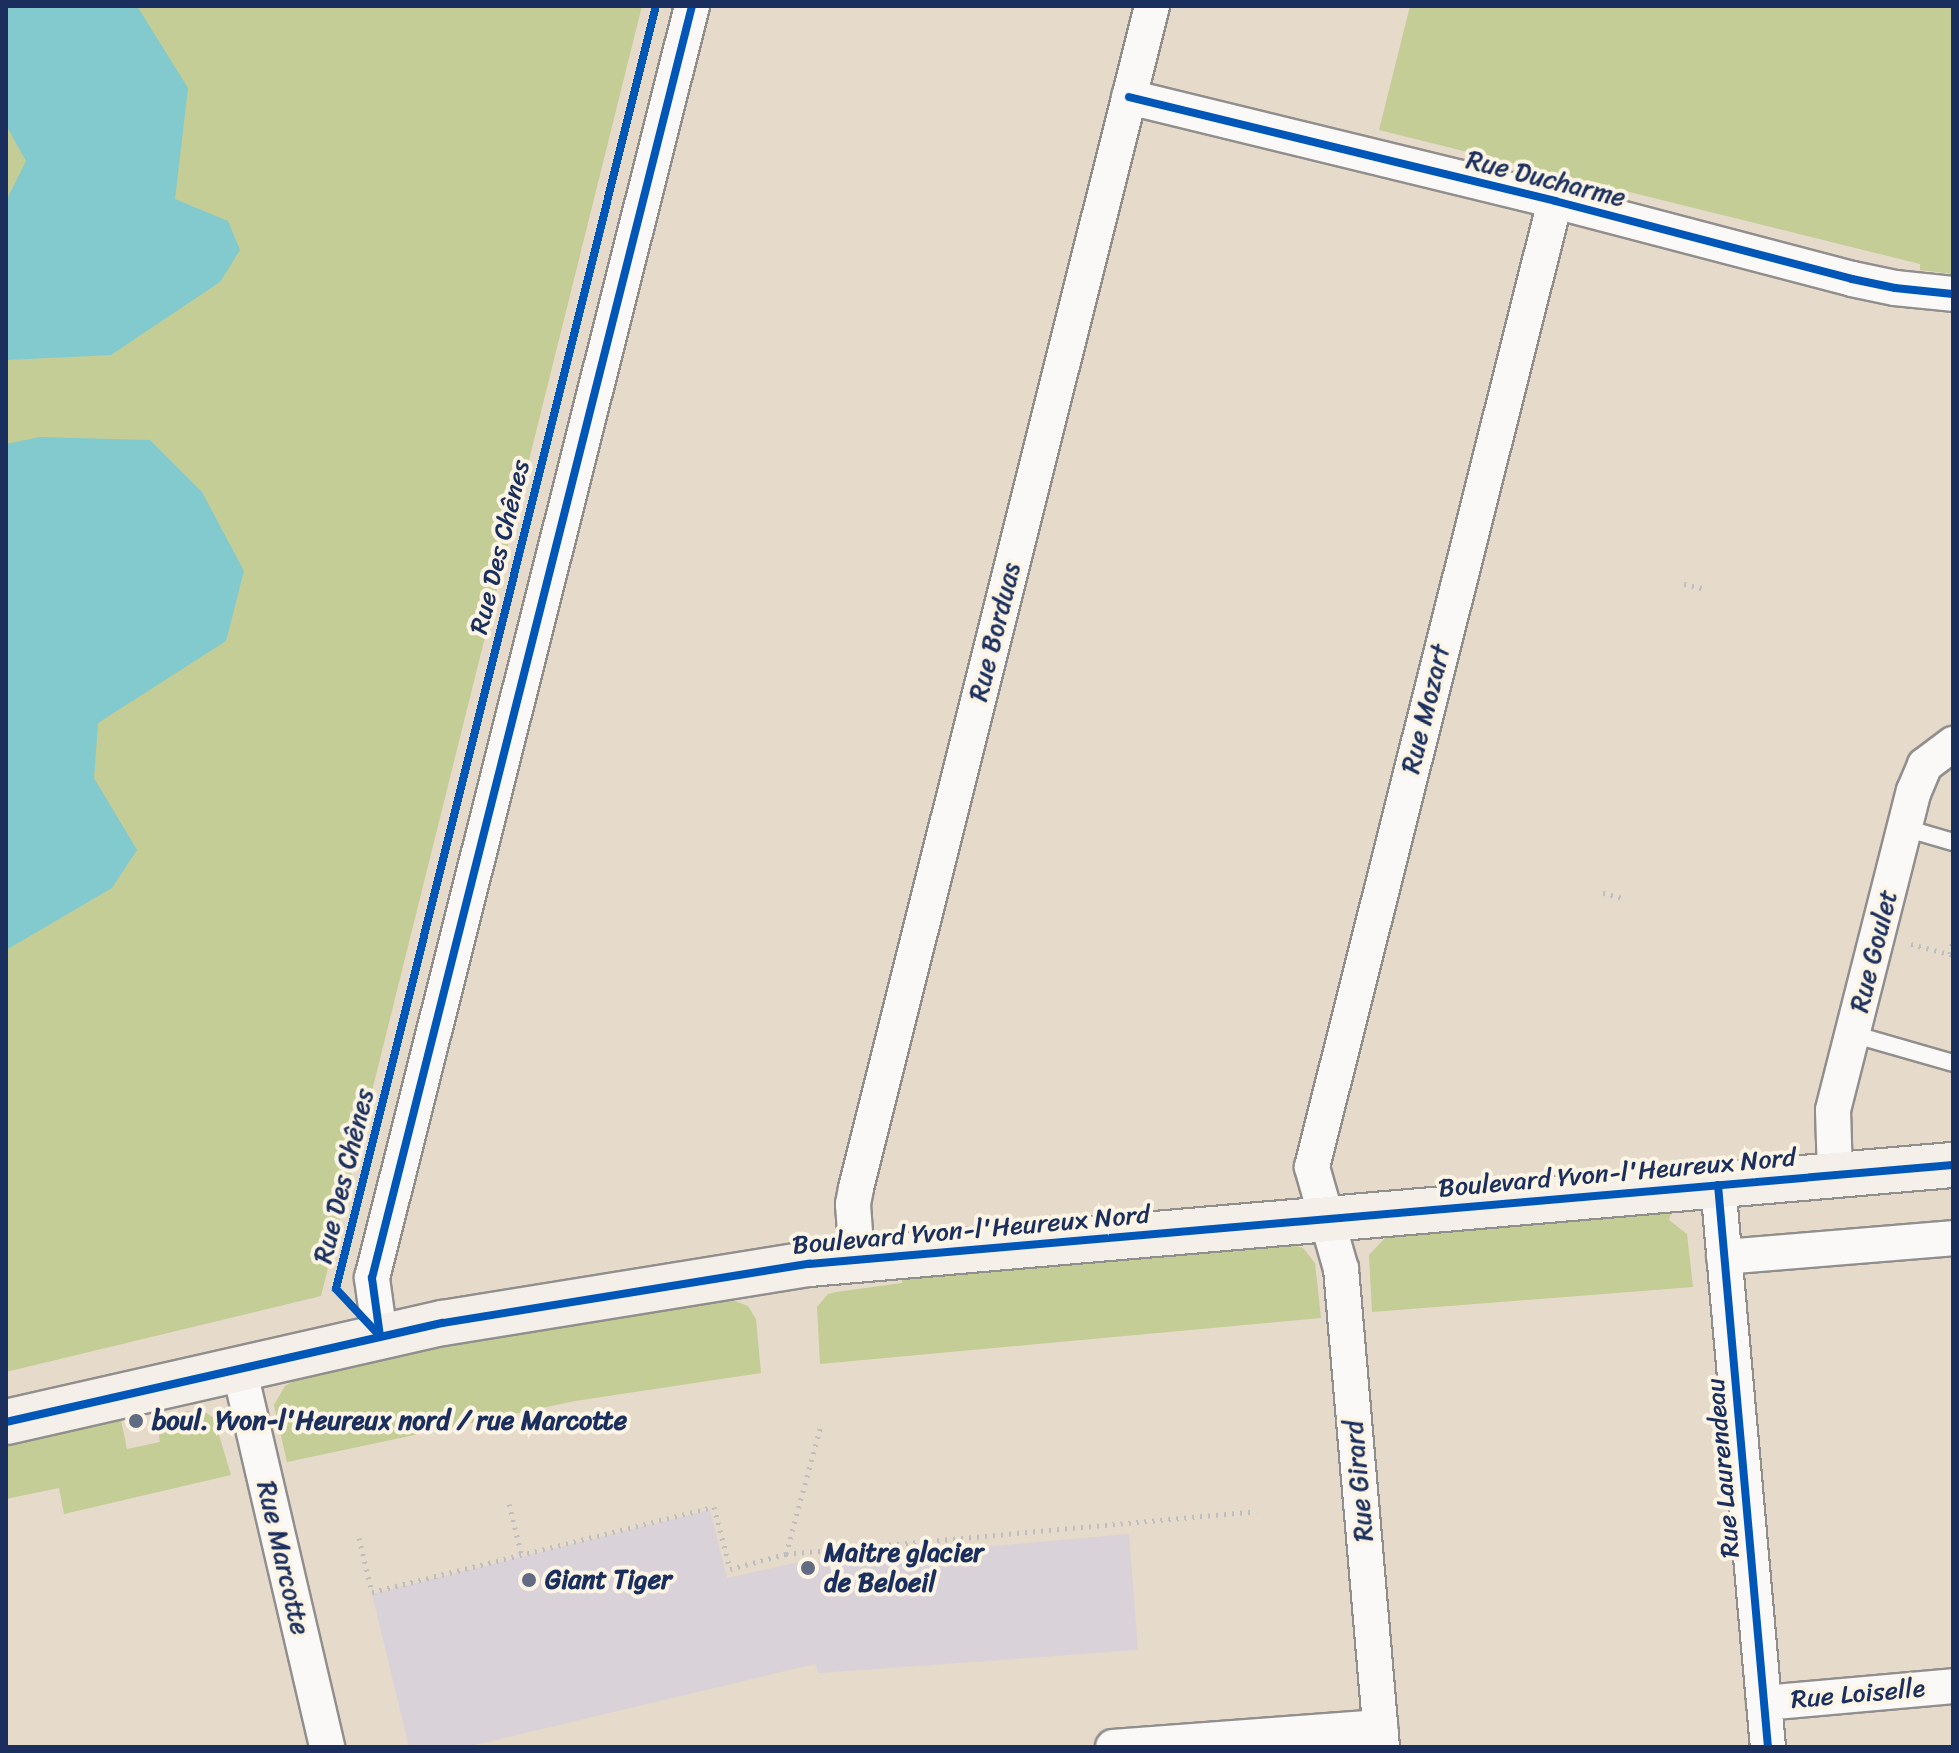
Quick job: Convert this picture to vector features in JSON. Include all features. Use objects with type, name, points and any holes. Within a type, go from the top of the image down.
[{"type":"street","name":"Rue Des Chênes","points":[[380,1336],[372,1278],[692,6]]},
{"type":"street","name":"Rue Borduas","points":[[857,1259],[853,1204],[856,1188],[1152,6]]},
{"type":"street","name":"Rue Ducharme","points":[[1129,97],[1555,201],[1852,279],[1895,288],[1953,294]]},
{"type":"street","name":"Rue Mozart","points":[[1325,1218],[1312,1167],[1555,201]]},
{"type":"street","name":"Rue Goulet","points":[[1835,1174],[1833,1110],[1905,828],[1925,765],[1953,744]]},
{"type":"street","name":"Boulevard Yvon-l'Heureux Nord","points":[[6,1422],[380,1336],[616,1293],[857,1259],[1953,1165]]},
{"type":"street","name":"Rue Laurendeau","points":[[1718,1185],[1768,1747]]},
{"type":"street","name":"Rue Girard","points":[[1325,1218],[1341,1269],[1381,1737]]},
{"type":"street","points":[[1724,1257],[1953,1238]]},
{"type":"street","name":"Rue Marcotte","points":[[239,1368],[327,1747]]},
{"type":"street","name":"Rue Loiselle","points":[[1764,1703],[1953,1686]]},
{"type":"street","points":[[1113,1747],[1381,1737]]},
{"type":"lane","points":[[1905,828],[1953,842]]},
{"type":"lane","points":[[1852,1034],[1953,1063]]},
{"type":"path","points":[[1684,584],[1702,588]]},
{"type":"path","points":[[1603,893],[1623,898]]},
{"type":"path","points":[[1906,942],[1951,954],[1953,940]]},
{"type":"path","points":[[786,1554],[821,1425]]},
{"type":"path","points":[[509,1504],[522,1556]]},
{"type":"path","points":[[359,1538],[372,1592],[714,1507],[730,1569],[786,1554],[1256,1511]]},
{"type":"path","points":[[805,1553],[806,1562]]},
{"type":"path","points":[[755,1562],[757,1571]]},
{"type":"green space","points":[[6,6],[642,6],[321,1296],[6,1372]]},
{"type":"green space","points":[[1410,6],[1953,6],[1953,274],[1920,270],[1920,264],[1379,130]]},
{"type":"green space","points":[[1671,1213],[1669,1220],[1687,1234],[1693,1287],[1372,1312],[1369,1255],[1387,1236]]},
{"type":"green space","points":[[1286,1243],[1303,1248],[1315,1263],[1321,1318],[820,1364],[817,1307],[828,1294],[902,1283],[902,1276]]},
{"type":"green space","points":[[727,1298],[748,1306],[756,1319],[761,1373],[575,1401],[287,1462],[274,1405],[285,1386],[299,1378],[498,1336]]},
{"type":"green space","points":[[185,1411],[205,1412],[214,1418],[231,1475],[64,1514],[59,1488],[6,1499],[6,1447],[121,1420],[127,1449],[160,1442],[156,1418]]},
{"type":"water","points":[[6,6],[137,6],[188,88],[175,199],[228,221],[240,250],[220,282],[111,355],[6,360],[6,201],[26,161],[6,125]]},
{"type":"water","points":[[40,437],[150,440],[202,492],[244,571],[226,641],[98,723],[94,778],[137,850],[112,888],[6,950],[6,444]]},
{"type":"building","points":[[710,1510],[727,1578],[790,1564],[1129,1534],[1138,1650],[818,1673],[815,1664],[466,1747],[409,1747],[372,1594]]},
{"type":"cycle path","points":[[380,1336],[336,1289],[656,6]]},
{"type":"cycle path","points":[[380,1336],[372,1278],[692,6]]},
{"type":"cycle path","points":[[1129,97],[1555,201],[1852,279],[1895,288],[1953,294]]},
{"type":"cycle path","points":[[6,1422],[443,1323],[809,1264],[1953,1165]]},
{"type":"cycle path","points":[[1718,1185],[1768,1747]]},
{"type":"place","name":"boul. Yvon-l'Heureux nord / rue Marcotte","points":[[136,1421]]},
{"type":"place","name":"Maitre glacier de Beloeil","points":[[808,1568]]},
{"type":"place","name":"Giant Tiger","points":[[529,1580]]}]
